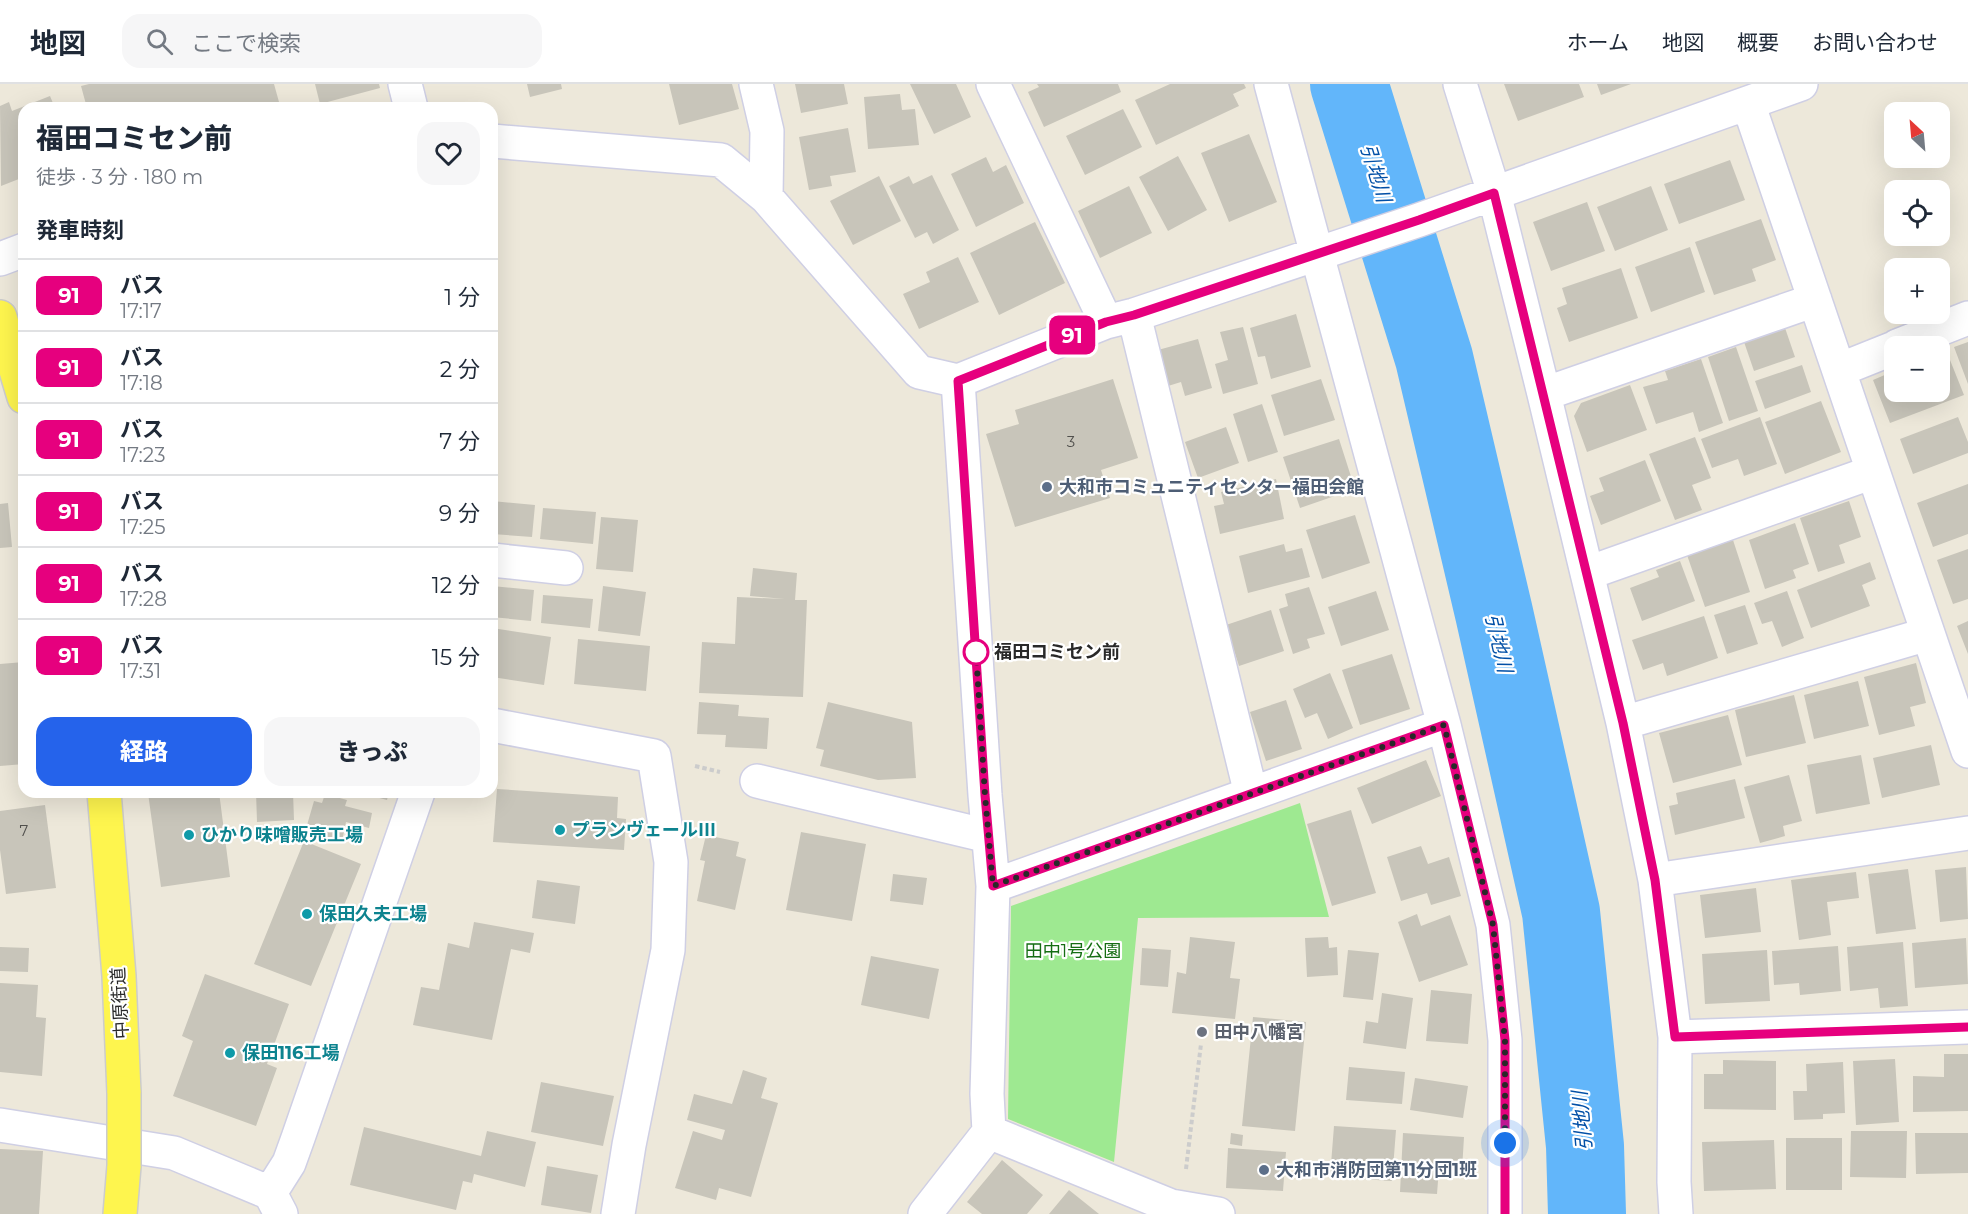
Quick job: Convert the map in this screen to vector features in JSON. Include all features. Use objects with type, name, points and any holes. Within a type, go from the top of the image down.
[{"type":"main road","points":[[0,317],[18,377]]},
{"type":"main road","name":"中原街道","points":[[104,798],[119,976],[124,1093],[124,1166],[120,1214]]},
{"type":"street","points":[[405,84],[410,102]]},
{"type":"street","points":[[756,84],[767,131],[766,197]]},
{"type":"street","points":[[993,84],[1120,318],[1251,794]]},
{"type":"street","points":[[1271,84],[1332,248],[1493,925],[1505,1040],[1505,1214]]},
{"type":"street","points":[[1461,84],[1494,193],[1544,394],[1623,723],[1655,880],[1675,1037],[1674,1182],[1676,1214]]},
{"type":"street","points":[[498,141],[722,160],[766,197],[919,372],[958,381],[1120,318],[1447,210],[1800,84]]},
{"type":"street","points":[[1748,103],[1968,751]]},
{"type":"street","points":[[0,259],[18,252]]},
{"type":"street","points":[[1544,394],[1815,300]]},
{"type":"street","points":[[1923,336],[1968,318]]},
{"type":"street","points":[[1839,370],[1884,352]]},
{"type":"street","points":[[925,1214],[989,1132],[987,1094],[993,886],[958,381]]},
{"type":"street","points":[[1587,573],[1873,472]]},
{"type":"street","points":[[498,561],[566,568]]},
{"type":"street","points":[[1623,723],[1928,634]]},
{"type":"street","points":[[993,886],[1444,725]]},
{"type":"street","points":[[498,726],[654,756],[671,861],[668,950],[629,1145],[618,1214]]},
{"type":"street","points":[[757,781],[988,836]]},
{"type":"street","points":[[0,1125],[174,1153],[275,1204],[416,798]]},
{"type":"street","points":[[1655,880],[1968,833]]},
{"type":"street","points":[[1675,1037],[1968,1027]]},
{"type":"street","points":[[989,1132],[1172,1210],[1218,1214]]},
{"type":"path","points":[[1172,1210],[1200,1044]]},
{"type":"green space","name":"田中1号公園","points":[[1300,803],[1329,917],[1138,918],[1114,1162],[1008,1119],[1011,906]]},
{"type":"building","points":[[89,84],[274,84],[279,102],[85,102],[81,86]]},
{"type":"building","points":[[315,84],[379,84],[380,88],[328,102],[320,102]]},
{"type":"building","points":[[527,84],[561,84],[562,89],[530,97]]},
{"type":"building","points":[[669,84],[732,84],[739,109],[679,125]]},
{"type":"building","points":[[795,84],[844,84],[848,104],[801,113]]},
{"type":"building","points":[[910,84],[956,84],[971,117],[934,134]]},
{"type":"building","points":[[1037,84],[1118,84],[1121,92],[1044,127],[1028,92],[1039,87]]},
{"type":"building","points":[[1170,84],[1244,84],[1246,88],[1233,94],[1239,106],[1156,145],[1135,100]]},
{"type":"building","points":[[1504,84],[1579,84],[1584,97],[1518,121]]},
{"type":"building","points":[[1597,84],[1631,84],[1601,95]]},
{"type":"building","points":[[900,94],[902,110],[915,109],[919,145],[868,149],[864,97]]},
{"type":"building","points":[[50,96],[52,102],[35,102]]},
{"type":"building","points":[[9,102],[12,111],[18,109],[18,179],[1,186],[0,106]]},
{"type":"building","points":[[1123,109],[1142,147],[1085,175],[1066,136]]},
{"type":"building","points":[[848,128],[856,172],[830,176],[832,186],[809,190],[799,137]]},
{"type":"building","points":[[1249,134],[1277,202],[1229,222],[1201,153]]},
{"type":"building","points":[[1178,156],[1207,210],[1168,231],[1139,177]]},
{"type":"building","points":[[986,157],[993,172],[1006,165],[1024,203],[976,227],[951,174]]},
{"type":"building","points":[[1730,160],[1745,200],[1679,224],[1664,184]]},
{"type":"building","points":[[932,175],[959,230],[933,244],[927,232],[915,238],[889,186],[909,176],[913,184]]},
{"type":"building","points":[[879,176],[901,221],[853,245],[830,201]]},
{"type":"building","points":[[1129,186],[1152,233],[1100,258],[1078,211]]},
{"type":"building","points":[[1651,186],[1668,230],[1615,251],[1597,207]]},
{"type":"building","points":[[1587,202],[1605,251],[1551,271],[1533,222]]},
{"type":"building","points":[[1761,219],[1776,260],[1752,269],[1756,281],[1714,295],[1695,242]]},
{"type":"building","points":[[1035,222],[1065,283],[999,315],[970,253]]},
{"type":"building","points":[[1690,247],[1705,292],[1651,312],[1635,267]]},
{"type":"building","points":[[958,257],[979,302],[919,329],[903,294],[930,282],[926,272]]},
{"type":"building","points":[[1621,268],[1638,318],[1569,342],[1557,308],[1567,304],[1562,288]]},
{"type":"building","points":[[1296,314],[1311,367],[1271,379],[1265,356],[1258,357],[1250,328]]},
{"type":"building","points":[[1784,325],[1795,357],[1754,371],[1743,339]]},
{"type":"building","points":[[1243,327],[1258,384],[1223,394],[1215,364],[1228,360],[1220,332]]},
{"type":"building","points":[[1198,339],[1212,388],[1185,396],[1181,382],[1168,386],[1158,350]]},
{"type":"building","points":[[1968,342],[1968,384],[1954,347]]},
{"type":"building","points":[[1736,347],[1758,411],[1729,421],[1708,357]]},
{"type":"building","points":[[1701,359],[1723,423],[1699,432],[1693,412],[1656,424],[1643,387],[1668,380],[1665,371]]},
{"type":"building","points":[[1950,360],[1964,395],[1950,400]]},
{"type":"building","points":[[1802,365],[1811,392],[1765,409],[1755,381]]},
{"type":"building","points":[[1884,375],[1884,402],[1946,402],[1890,423],[1873,380]]},
{"type":"building","points":[[1113,379],[1138,458],[1101,470],[1110,498],[1015,527],[986,434],[1019,424],[1015,410]]},
{"type":"building","points":[[1321,379],[1335,420],[1284,436],[1271,395]]},
{"type":"building","points":[[1630,385],[1647,430],[1587,452],[1574,416],[1581,403]]},
{"type":"building","points":[[1821,401],[1841,452],[1785,474],[1765,422]]},
{"type":"building","points":[[1262,404],[1278,452],[1248,462],[1233,414]]},
{"type":"building","points":[[1760,417],[1777,464],[1744,476],[1738,459],[1712,468],[1701,439]]},
{"type":"building","points":[[1958,417],[1968,442],[1968,453],[1913,474],[1900,439]]},
{"type":"building","points":[[1226,427],[1239,463],[1198,478],[1185,442]]},
{"type":"building","points":[[1695,437],[1711,478],[1692,485],[1702,510],[1675,520],[1649,454]]},
{"type":"building","points":[[1339,439],[1355,489],[1300,508],[1283,457]]},
{"type":"building","points":[[1645,460],[1661,501],[1601,525],[1590,496],[1604,491],[1599,478]]},
{"type":"building","points":[[1276,479],[1284,519],[1220,534],[1214,506],[1224,504],[1221,492]]},
{"type":"building","points":[[1968,484],[1968,534],[1933,547],[1917,503]]},
{"type":"building","points":[[1849,501],[1861,537],[1839,545],[1845,563],[1818,572],[1800,518]]},
{"type":"building","points":[[498,502],[535,505],[532,537],[498,534]]},
{"type":"building","points":[[8,503],[12,547],[0,548],[0,504]]},
{"type":"building","points":[[543,508],[596,512],[593,544],[540,539]]},
{"type":"building","points":[[1355,515],[1370,563],[1322,579],[1306,530]]},
{"type":"building","points":[[601,517],[638,520],[633,572],[596,569]]},
{"type":"building","points":[[1795,523],[1809,564],[1793,570],[1796,578],[1765,589],[1749,540]]},
{"type":"building","points":[[1733,540],[1750,592],[1705,607],[1687,555]]},
{"type":"building","points":[[1284,544],[1286,552],[1302,548],[1310,577],[1248,593],[1239,556]]},
{"type":"building","points":[[1968,549],[1968,599],[1953,604],[1937,560]]},
{"type":"building","points":[[1680,561],[1695,601],[1642,621],[1630,588],[1659,577],[1656,570]]},
{"type":"building","points":[[1870,562],[1876,579],[1862,585],[1870,606],[1811,628],[1797,590]]},
{"type":"building","points":[[753,568],[797,573],[795,600],[807,600],[803,697],[699,693],[702,642],[735,644],[737,597],[785,599],[750,596]]},
{"type":"building","points":[[603,586],[646,592],[640,636],[598,631]]},
{"type":"building","points":[[498,587],[534,590],[531,621],[498,618]]},
{"type":"building","points":[[1309,587],[1325,634],[1307,639],[1310,648],[1293,654],[1279,609],[1288,606],[1285,594]]},
{"type":"building","points":[[1376,591],[1389,630],[1341,646],[1328,607]]},
{"type":"building","points":[[1787,591],[1804,638],[1782,647],[1772,621],[1762,624],[1754,603]]},
{"type":"building","points":[[543,595],[593,599],[590,628],[541,623]]},
{"type":"building","points":[[1745,605],[1758,644],[1727,654],[1714,615]]},
{"type":"building","points":[[1271,610],[1284,651],[1239,666],[1226,625]]},
{"type":"building","points":[[1704,616],[1718,658],[1667,676],[1663,663],[1643,670],[1632,640]]},
{"type":"building","points":[[1968,621],[1968,654],[1957,626]]},
{"type":"building","points":[[498,629],[551,637],[544,685],[498,678]]},
{"type":"building","points":[[578,639],[650,646],[646,691],[574,684]]},
{"type":"building","points":[[1392,654],[1410,709],[1360,725],[1342,670]]},
{"type":"building","points":[[18,662],[18,764],[0,766],[0,664]]},
{"type":"building","points":[[1916,663],[1926,703],[1910,707],[1915,726],[1879,735],[1864,677]]},
{"type":"building","points":[[1330,673],[1353,728],[1328,739],[1317,713],[1305,718],[1293,689]]},
{"type":"building","points":[[1858,681],[1869,726],[1814,739],[1804,695]]},
{"type":"building","points":[[1794,695],[1806,743],[1746,757],[1735,710]]},
{"type":"building","points":[[1286,700],[1302,749],[1266,761],[1250,712]]},
{"type":"building","points":[[699,702],[739,705],[738,716],[769,718],[767,749],[725,747],[726,735],[697,734]]},
{"type":"building","points":[[828,702],[912,722],[916,778],[878,780],[820,766],[824,750],[816,748]]},
{"type":"building","points":[[1728,715],[1742,765],[1673,783],[1659,733]]},
{"type":"building","points":[[1931,745],[1940,785],[1882,798],[1873,758]]},
{"type":"building","points":[[1861,755],[1870,804],[1816,814],[1807,765]]},
{"type":"building","points":[[1426,760],[1441,796],[1372,824],[1357,788]]},
{"type":"building","points":[[1789,775],[1802,821],[1783,826],[1785,836],[1760,843],[1744,787]]},
{"type":"building","points":[[1735,779],[1745,818],[1675,835],[1669,806],[1678,804],[1676,793]]},
{"type":"building","name":"プランヴェールⅢ","points":[[498,789],[618,797],[617,818],[626,819],[624,850],[493,842]]},
{"type":"building","name":"ひかり味噌販売工場","points":[[149,798],[220,798],[230,877],[161,887]]},
{"type":"building","points":[[256,798],[293,798],[294,820],[257,822]]},
{"type":"building","points":[[324,798],[340,798],[347,800],[345,806],[372,813],[369,828],[346,822],[342,841],[305,832],[314,801],[322,803]]},
{"type":"building","points":[[45,805],[56,888],[6,894],[0,850],[0,811]]},
{"type":"building","points":[[1351,810],[1376,893],[1332,906],[1307,824]]},
{"type":"building","points":[[801,832],[866,844],[852,921],[786,910]]},
{"type":"building","points":[[706,835],[739,842],[736,856],[746,859],[735,910],[697,901],[705,861],[700,860]]},
{"type":"building","name":"保田久夫工場","points":[[304,841],[361,864],[311,986],[254,964]]},
{"type":"building","points":[[1421,846],[1428,864],[1449,857],[1461,896],[1431,905],[1427,893],[1401,901],[1387,857]]},
{"type":"building","points":[[1966,867],[1968,919],[1940,922],[1935,870]]},
{"type":"building","points":[[1908,869],[1916,929],[1876,934],[1868,874]]},
{"type":"building","points":[[1856,872],[1859,898],[1827,902],[1831,935],[1799,940],[1791,880]]},
{"type":"building","points":[[893,874],[927,878],[923,905],[890,901]]},
{"type":"building","points":[[537,880],[580,886],[575,924],[532,918]]},
{"type":"building","points":[[1756,888],[1761,932],[1705,938],[1700,895]]},
{"type":"building","points":[[1417,914],[1421,926],[1450,915],[1468,965],[1419,982],[1398,922]]},
{"type":"building","points":[[474,922],[534,933],[530,953],[511,949],[492,1040],[413,1025],[421,987],[439,990],[448,943],[469,948]]},
{"type":"building","points":[[1190,937],[1235,942],[1230,978],[1240,979],[1235,1019],[1172,1013],[1177,972],[1186,974]]},
{"type":"building","points":[[1328,937],[1329,948],[1337,947],[1338,975],[1307,977],[1305,938]]},
{"type":"building","points":[[1966,938],[1968,984],[1915,988],[1912,943]]},
{"type":"building","points":[[1903,942],[1908,1006],[1880,1008],[1878,988],[1850,991],[1847,947]]},
{"type":"building","points":[[1838,946],[1841,991],[1800,995],[1799,983],[1774,985],[1772,951]]},
{"type":"building","points":[[0,947],[29,948],[28,972],[0,971]]},
{"type":"building","points":[[1142,948],[1171,950],[1168,987],[1140,985]]},
{"type":"building","points":[[1348,950],[1379,953],[1373,1000],[1343,997]]},
{"type":"building","points":[[1767,950],[1770,1001],[1705,1004],[1702,954]]},
{"type":"building","points":[[871,956],[939,969],[929,1019],[861,1005]]},
{"type":"building","name":"保田116工場","points":[[205,974],[289,1004],[267,1064],[277,1068],[256,1126],[173,1096],[193,1041],[182,1036]]},
{"type":"building","points":[[0,983],[38,985],[36,1017],[46,1018],[42,1076],[0,1072]]},
{"type":"building","points":[[1431,990],[1472,994],[1468,1044],[1426,1041]]},
{"type":"building","points":[[1382,993],[1413,998],[1406,1049],[1363,1043],[1366,1021],[1378,1023]]},
{"type":"building","points":[[1253,1017],[1306,1022],[1295,1131],[1242,1126]]},
{"type":"building","points":[[1944,1054],[1968,1054],[1968,1111],[1913,1112],[1913,1076],[1944,1077]]},
{"type":"building","points":[[1895,1059],[1899,1122],[1856,1125],[1853,1061]]},
{"type":"building","points":[[1723,1060],[1776,1061],[1776,1110],[1704,1109],[1704,1074],[1723,1074]]},
{"type":"building","points":[[1843,1062],[1845,1113],[1823,1114],[1823,1119],[1794,1120],[1793,1091],[1807,1091],[1806,1064]]},
{"type":"building","points":[[1349,1067],[1405,1072],[1402,1104],[1346,1100]]},
{"type":"building","points":[[743,1070],[767,1078],[761,1098],[778,1103],[751,1197],[719,1188],[716,1200],[675,1188],[693,1131],[722,1140],[725,1130],[687,1120],[694,1094],[732,1104]]},
{"type":"building","points":[[1415,1078],[1468,1086],[1463,1118],[1410,1110]]},
{"type":"building","points":[[541,1082],[614,1096],[603,1146],[531,1132]]},
{"type":"building","points":[[1334,1126],[1396,1130],[1392,1181],[1330,1177]]},
{"type":"building","points":[[364,1127],[481,1156],[487,1131],[536,1142],[525,1187],[474,1174],[472,1183],[463,1181],[456,1210],[350,1185]]},
{"type":"building","points":[[1851,1131],[1907,1131],[1906,1178],[1850,1177]]},
{"type":"building","points":[[1231,1133],[1243,1135],[1242,1146],[1230,1144]]},
{"type":"building","points":[[1403,1133],[1464,1137],[1462,1170],[1439,1168],[1437,1194],[1400,1192]]},
{"type":"building","points":[[1915,1133],[1968,1133],[1968,1173],[1916,1174]]},
{"type":"building","points":[[1786,1138],[1842,1138],[1842,1190],[1786,1190]]},
{"type":"building","points":[[1774,1140],[1776,1189],[1704,1191],[1702,1142]]},
{"type":"building","points":[[1228,1148],[1286,1152],[1283,1191],[1226,1188]]},
{"type":"building","points":[[0,1149],[43,1151],[39,1214],[0,1214]]},
{"type":"building","points":[[1002,1160],[1043,1195],[1027,1214],[982,1214],[967,1202]]},
{"type":"building","points":[[547,1166],[598,1175],[591,1213],[541,1205]]},
{"type":"building","points":[[1069,1190],[1099,1214],[1049,1214]]},
{"type":"waterway","name":"引地川","points":[[1349,84],[1434,358],[1561,912],[1585,1146],[1587,1214]]},
{"type":"bus line","name":"91","points":[[1505,1214],[1505,1040],[1493,925],[1444,725],[993,886],[958,381],[1106,322],[1134,315],[1494,193],[1623,723],[1655,880],[1675,1037],[1968,1027]]},
{"type":"place","name":"大和市コミュニティセンター福田会館","points":[[1047,487]]},
{"type":"place","name":"福田コミセン前","points":[[976,652]]},
{"type":"place","name":"プランヴェールⅢ","points":[[560,830]]},
{"type":"place","name":"ひかり味噌販売工場","points":[[189,835]]},
{"type":"place","name":"保田久夫工場","points":[[307,914]]},
{"type":"place","name":"田中八幡宮","points":[[1202,1032]]},
{"type":"place","name":"保田116工場","points":[[230,1053]]},
{"type":"place","name":"大和市消防団第11分団1班","points":[[1264,1170]]},
{"type":"route","points":[[976,652],[993,886],[1444,725],[1493,925],[1505,1040],[1505,1143]]}]
